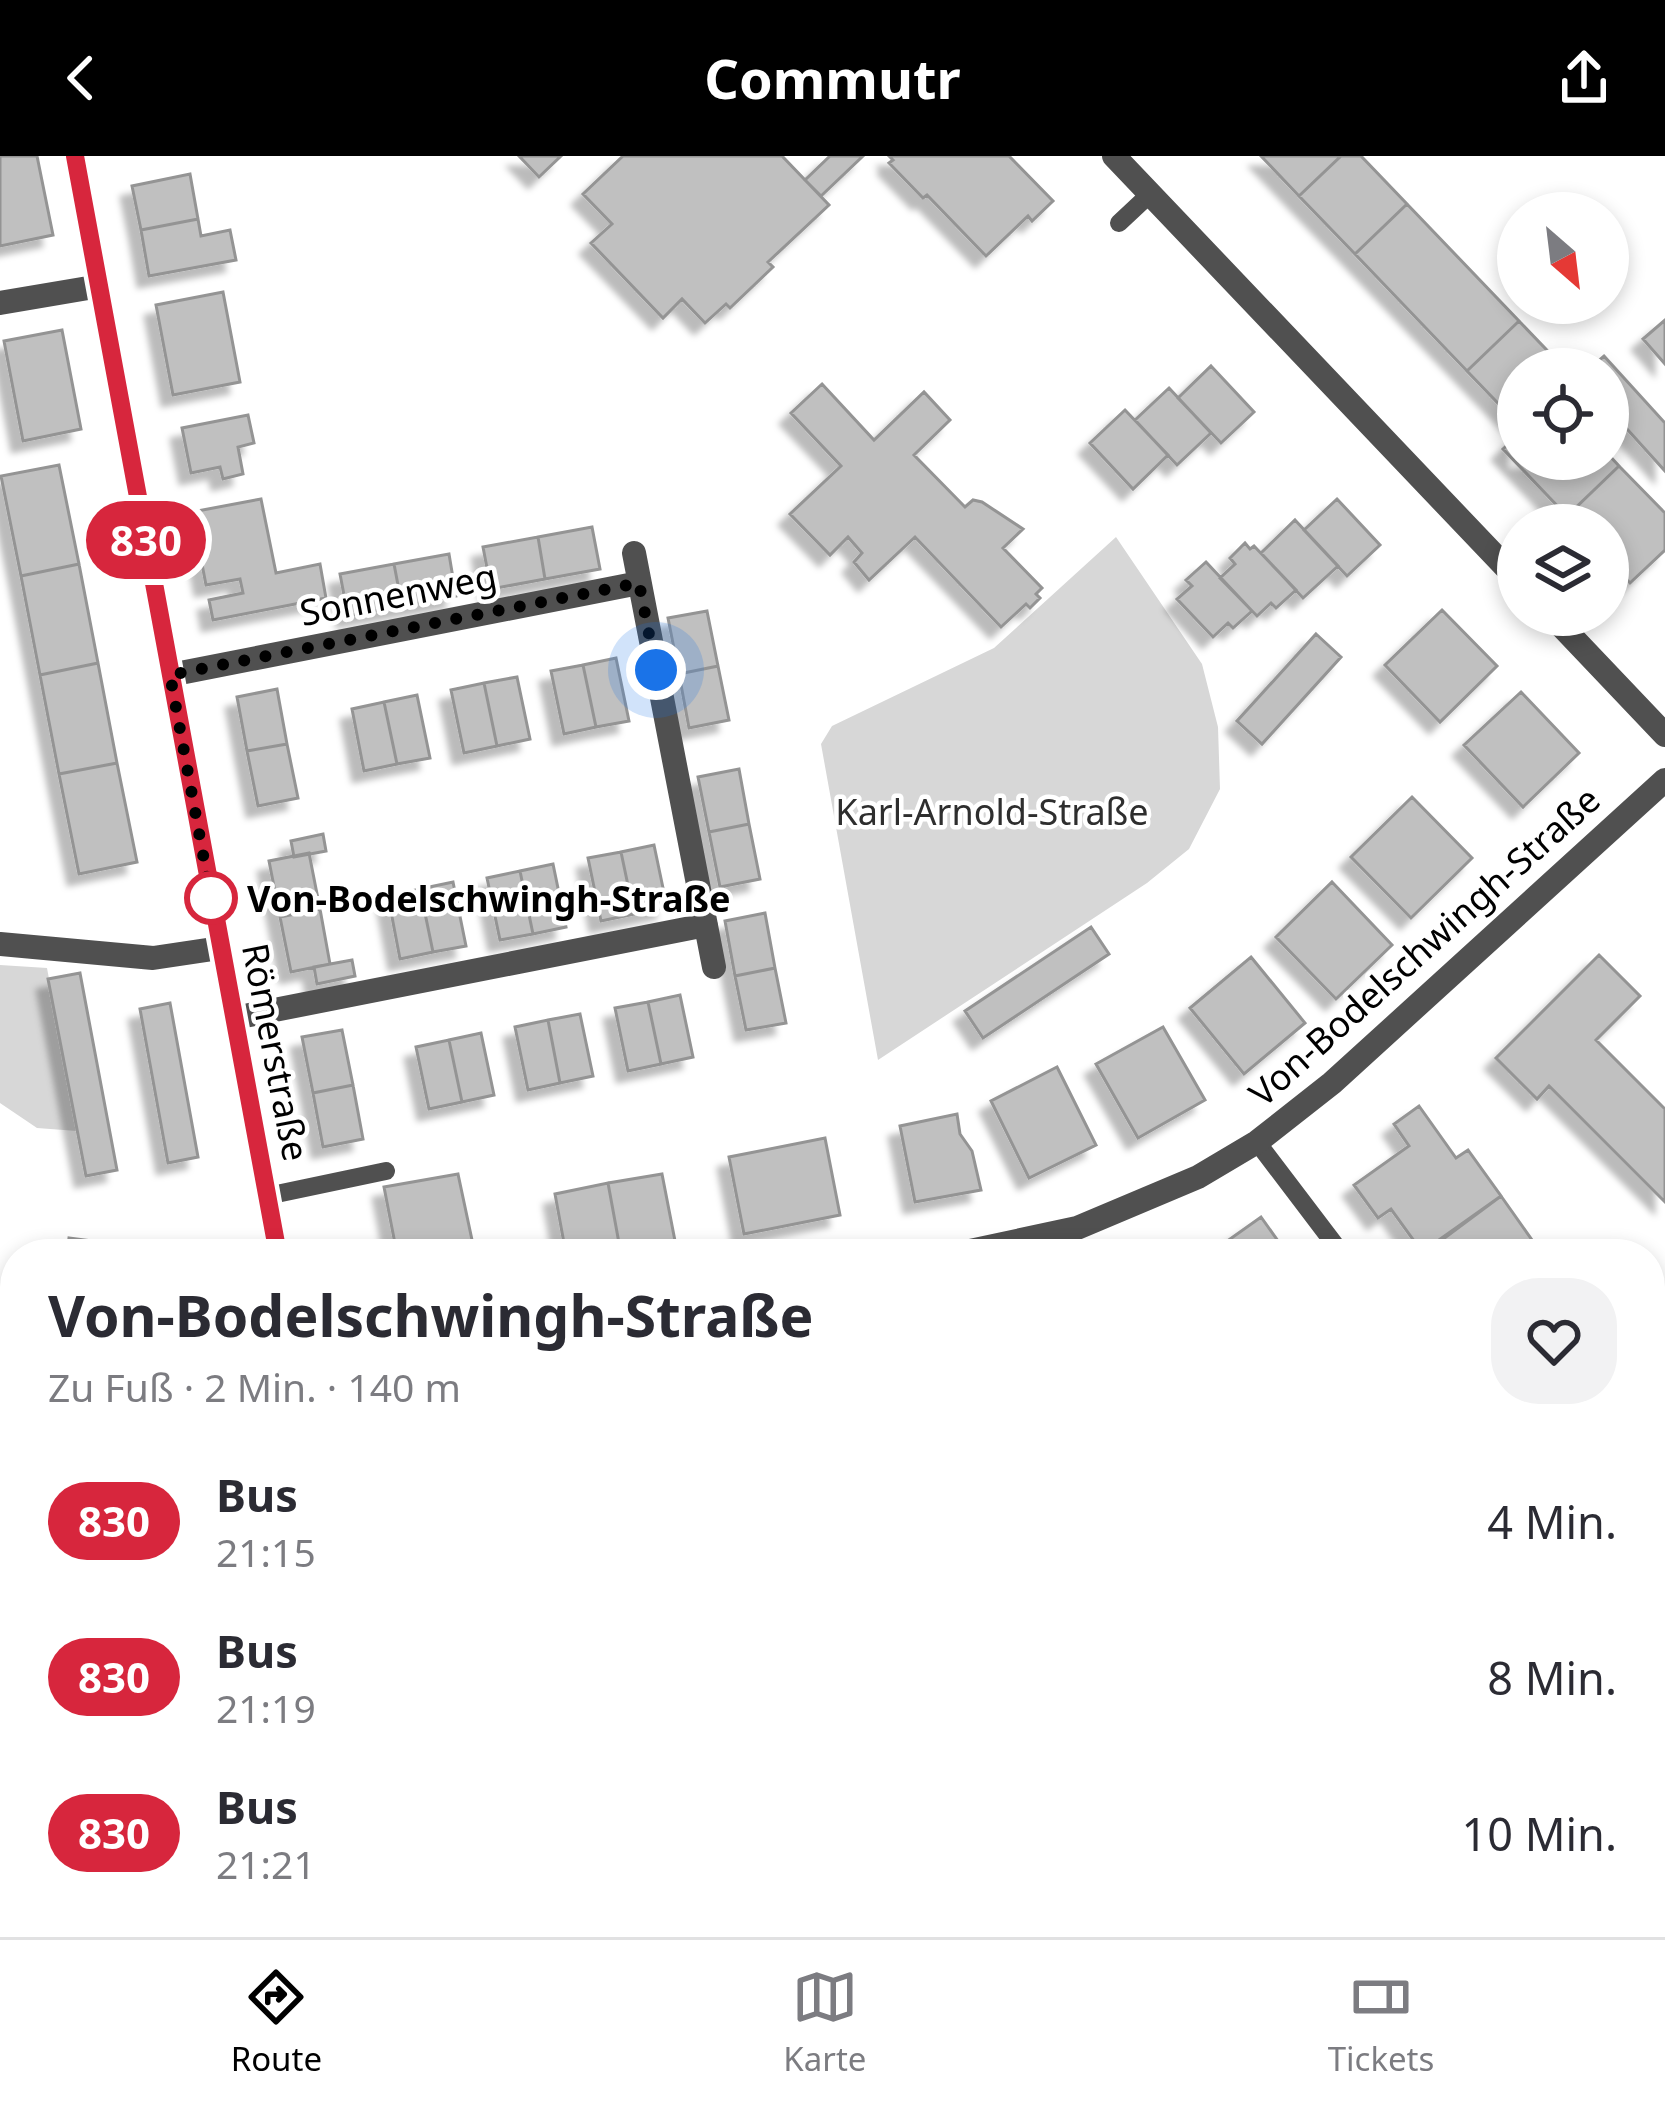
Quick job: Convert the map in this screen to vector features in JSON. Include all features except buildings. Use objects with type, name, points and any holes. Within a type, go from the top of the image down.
[{"type":"street","name":"Römerstraße","points":[[75,156],[275,1239]]},
{"type":"street","points":[[1114,156],[1497,558]]},
{"type":"street","points":[[0,303],[100,286]]},
{"type":"street","points":[[634,553],[714,967]]},
{"type":"street","name":"Sonnenweg","points":[[170,675],[639,583]]},
{"type":"street","points":[[1571,636],[1665,735]]},
{"type":"street","name":"Von-Bodelschwingh-Straße","points":[[1026,1239],[1077,1228],[1198,1177],[1257,1142],[1332,1083],[1665,780]]},
{"type":"street","points":[[234,1018],[706,926]]},
{"type":"street","points":[[0,944],[153,958],[220,948]]},
{"type":"lane","points":[[1119,224],[1150,194]]},
{"type":"lane","points":[[1257,1142],[1331,1239]]},
{"type":"lane","points":[[267,1196],[386,1172]]},
{"type":"green space","name":"Karl-Arnold-Straße","points":[[1116,537],[1202,664],[1218,727],[1220,789],[1189,849],[1147,883],[878,1060],[821,744],[832,726],[994,648]]},
{"type":"green space","points":[[0,965],[47,968],[77,1131],[37,1128],[0,1103]]},
{"type":"bus line","name":"830","points":[[75,156],[275,1239]]},
{"type":"place","name":"Von-Bodelschwingh-Straße","points":[[211,898]]},
{"type":"route","points":[[211,898],[170,675],[639,583],[656,670]]}]
